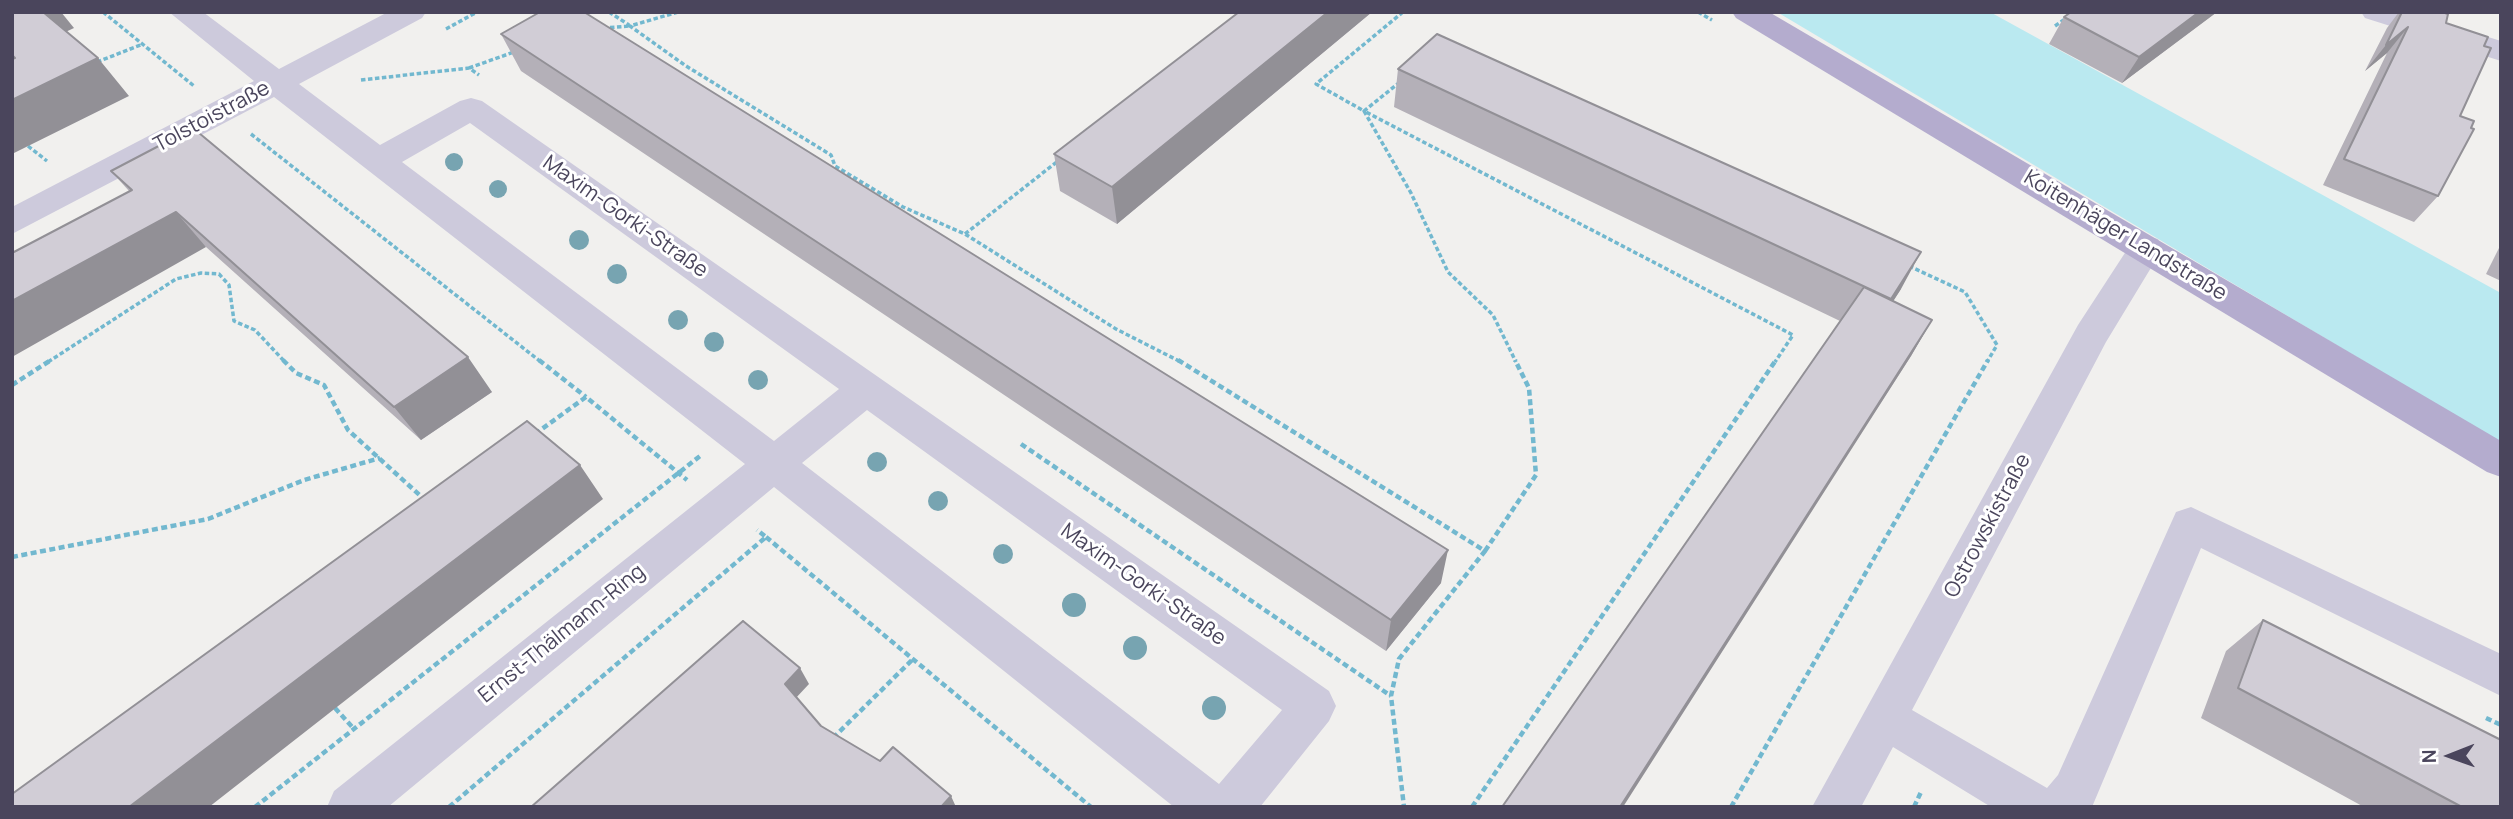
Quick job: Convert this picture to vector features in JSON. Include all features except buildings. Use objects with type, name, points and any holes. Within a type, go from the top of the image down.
[{"type":"main road","name":"Koitenhäger Landstraße","points":[[1747,12],[2501,461]]},
{"type":"street","points":[[184,12],[773,462],[1212,807]]},
{"type":"street","name":"Tolstoistraße","points":[[12,222],[411,12]]},
{"type":"street","points":[[2376,12],[2501,51]]},
{"type":"street","name":"Maxim-Gorki-Straße","points":[[378,161],[471,108],[1313,706],[1230,807]]},
{"type":"street","name":"Ostrowskistraße","points":[[1836,807],[2091,335],[2146,248]]},
{"type":"street","points":[[773,462],[866,389]]},
{"type":"street","name":"Ernst-Thälmann-Ring","points":[[351,807],[773,462]]},
{"type":"street","points":[[2061,807],[2075,791],[2191,524],[2501,676]]},
{"type":"street","points":[[1885,718],[2035,807]]},
{"type":"path","points":[[103,12],[194,86]]},
{"type":"path","points":[[609,12],[665,48],[686,66],[831,155],[835,166],[903,207],[965,234],[1115,329],[1162,350],[1485,551]]},
{"type":"path","points":[[593,29],[630,26],[678,12]]},
{"type":"path","points":[[1403,12],[1316,84],[1793,335],[1472,807]]},
{"type":"path","points":[[2055,26],[2075,12]]},
{"type":"path","points":[[86,66],[143,44]]},
{"type":"path","points":[[469,68],[519,50]]},
{"type":"path","points":[[1364,111],[1406,78]]},
{"type":"path","points":[[1364,111],[1411,193],[1448,272],[1493,315],[1529,388],[1536,475],[1485,551],[1399,659],[1391,696],[1404,807]]},
{"type":"path","points":[[248,132],[586,397],[678,473]]},
{"type":"path","points":[[28,146],[48,162]]},
{"type":"path","points":[[965,234],[1063,158]]},
{"type":"path","points":[[1731,807],[1997,345],[1965,292],[1904,263]]},
{"type":"path","points":[[12,385],[176,279],[201,273],[219,274],[229,285],[234,321],[255,330],[296,373],[324,385],[348,430],[432,508]]},
{"type":"path","points":[[531,436],[586,397]]},
{"type":"path","points":[[255,807],[732,431]]},
{"type":"path","points":[[12,556],[208,519],[304,480],[380,458]]},
{"type":"path","points":[[766,537],[1091,807]]},
{"type":"path","points":[[830,741],[913,659]]},
{"type":"path","points":[[335,708],[354,729]]},
{"type":"path","points":[[449,807],[499,764]]},
{"type":"shaded area","points":[[1777,12],[1990,12],[2499,292],[2501,443]]}]
